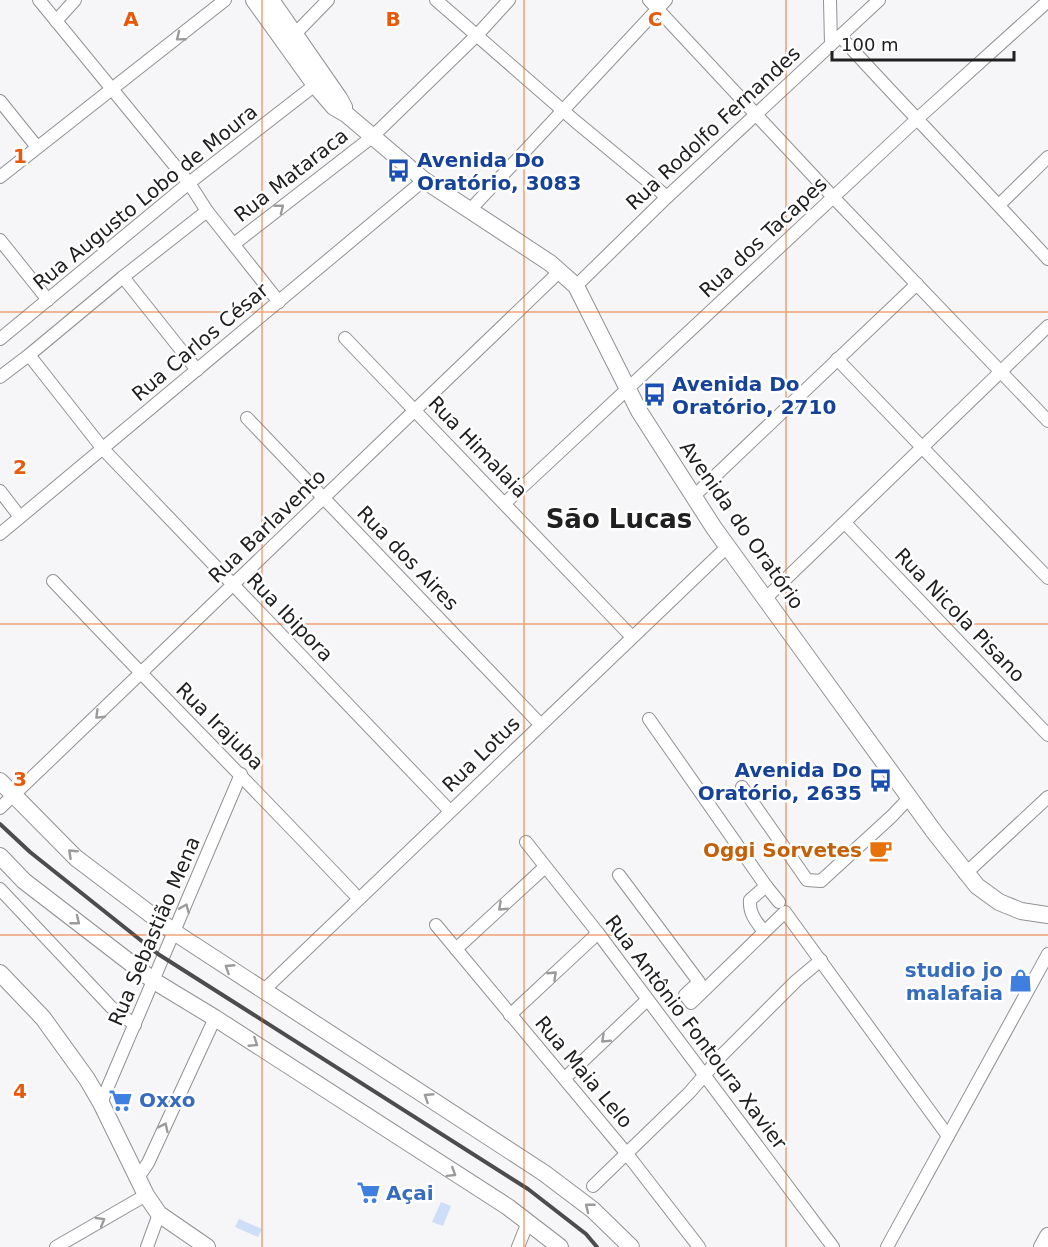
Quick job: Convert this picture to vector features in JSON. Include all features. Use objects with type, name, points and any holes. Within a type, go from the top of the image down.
[{"type":"main road","name":"Avenida do Oratório","points":[[254,0],[290,38],[339,98],[346,114]]},
{"type":"main road","name":"Avenida do Oratório","points":[[271,0],[315,85],[334,106],[424,180],[532,251],[576,286],[639,411],[727,547],[965,874],[976,886],[999,902],[1021,911],[1048,915]]},
{"type":"main road","points":[[0,781],[76,858],[174,932],[544,1173],[593,1210],[631,1247]]},
{"type":"main road","points":[[0,856],[24,881],[154,981],[215,1018],[528,1222],[560,1247]]},
{"type":"main road","points":[[0,973],[43,1018],[87,1079],[146,1196],[159,1214],[207,1247]]},
{"type":"main road","points":[[1042,1247],[1048,1236]]},
{"type":"street","points":[[39,0],[189,183],[207,211],[279,302]]},
{"type":"street","points":[[56,21],[75,0]]},
{"type":"street","points":[[0,177],[225,0]]},
{"type":"street","points":[[290,38],[328,0]]},
{"type":"street","points":[[436,0],[668,197]]},
{"type":"street","name":"Rua Mataraca","points":[[234,244],[372,137],[478,34],[509,0]]},
{"type":"street","points":[[830,0],[835,40],[999,205],[1048,260]]},
{"type":"street","name":"Rua Rodolfo Fernandes","points":[[576,286],[879,0]]},
{"type":"street","name":"Rua dos Tacapes","points":[[505,503],[916,120],[1048,1]]},
{"type":"street","points":[[469,211],[658,3],[756,116],[1048,421]]},
{"type":"street","name":"Rua Augusto Lobo de Moura","points":[[0,339],[189,183],[315,85]]},
{"type":"street","points":[[0,101],[37,147]]},
{"type":"street","points":[[999,205],[1048,157]]},
{"type":"street","name":"Rua Carlos César","points":[[0,534],[424,180]]},
{"type":"street","points":[[0,377],[123,276],[207,211]]},
{"type":"street","points":[[0,240],[48,300]]},
{"type":"street","name":"Rua Barlavento","points":[[0,808],[560,271]]},
{"type":"street","points":[[123,276],[198,370]]},
{"type":"street","points":[[694,496],[917,284]]},
{"type":"street","points":[[766,598],[1048,327]]},
{"type":"street","name":"Rua Himalaia","points":[[345,338],[632,637]]},
{"type":"street","name":"Rua Ibipora","points":[[29,355],[103,448],[450,811]]},
{"type":"street","points":[[837,359],[1048,578]]},
{"type":"street","name":"Rua dos Aires","points":[[247,418],[540,724]]},
{"type":"street","points":[[0,491],[20,517]]},
{"type":"street","name":"Rua Nicola Pisano","points":[[844,523],[1048,735]]},
{"type":"street","name":"Rua Lotus","points":[[264,990],[727,547]]},
{"type":"street","name":"Rua Irajuba","points":[[53,581],[141,674],[242,774],[359,899]]},
{"type":"street","points":[[649,719],[778,902]]},
{"type":"street","name":"Rua Sebastião Mena","points":[[101,1103],[242,774]]},
{"type":"street","points":[[742,787],[807,880],[814,882],[821,880],[909,798]]},
{"type":"street","points":[[965,874],[1048,797]]},
{"type":"street","name":"Rua Antônio Fontoura Xavier","points":[[525,842],[598,933],[833,1247]]},
{"type":"street","points":[[456,949],[545,867]]},
{"type":"street","points":[[619,875],[699,982],[685,996],[691,1003],[785,912],[948,1136]]},
{"type":"street","points":[[764,932],[749,908],[750,900],[766,886]]},
{"type":"street","points":[[0,889],[111,1007],[135,1025]]},
{"type":"street","name":"Rua Maia Lelo","points":[[436,925],[565,1078],[699,1247]]},
{"type":"street","points":[[510,1015],[598,933]]},
{"type":"street","points":[[887,1247],[1048,954]]},
{"type":"street","points":[[593,1186],[689,1093],[796,981],[820,960]]},
{"type":"street","points":[[565,1078],[647,1000]]},
{"type":"street","points":[[137,1179],[148,1163],[215,1018]]},
{"type":"street","points":[[56,1247],[146,1196]]},
{"type":"street","points":[[147,1247],[159,1214]]},
{"type":"street","points":[[518,1247],[528,1222]]},
{"type":"water","points":[[441,1202],[451,1206],[443,1226],[432,1222]]},
{"type":"water","points":[[239,1219],[262,1229],[258,1237],[235,1227]]},
{"type":"railway","points":[[0,824],[30,852],[158,954],[528,1189],[586,1234],[597,1247]]},
{"type":"place","name":"Avenida Do Oratório, 3083","points":[[399,171]]},
{"type":"place","name":"Avenida Do Oratório, 2710","points":[[654,395]]},
{"type":"place","name":"Avenida Do Oratório, 2635","points":[[880,781]]},
{"type":"place","name":"Oggi Sorvetes","points":[[880,850]]},
{"type":"place","name":"studio jo malafaia","points":[[1021,981]]},
{"type":"place","name":"Oxxo","points":[[121,1100]]},
{"type":"place","name":"Açai","points":[[368,1193]]},
{"type":"district","name":"São Lucas","points":[[619,519]]}]
